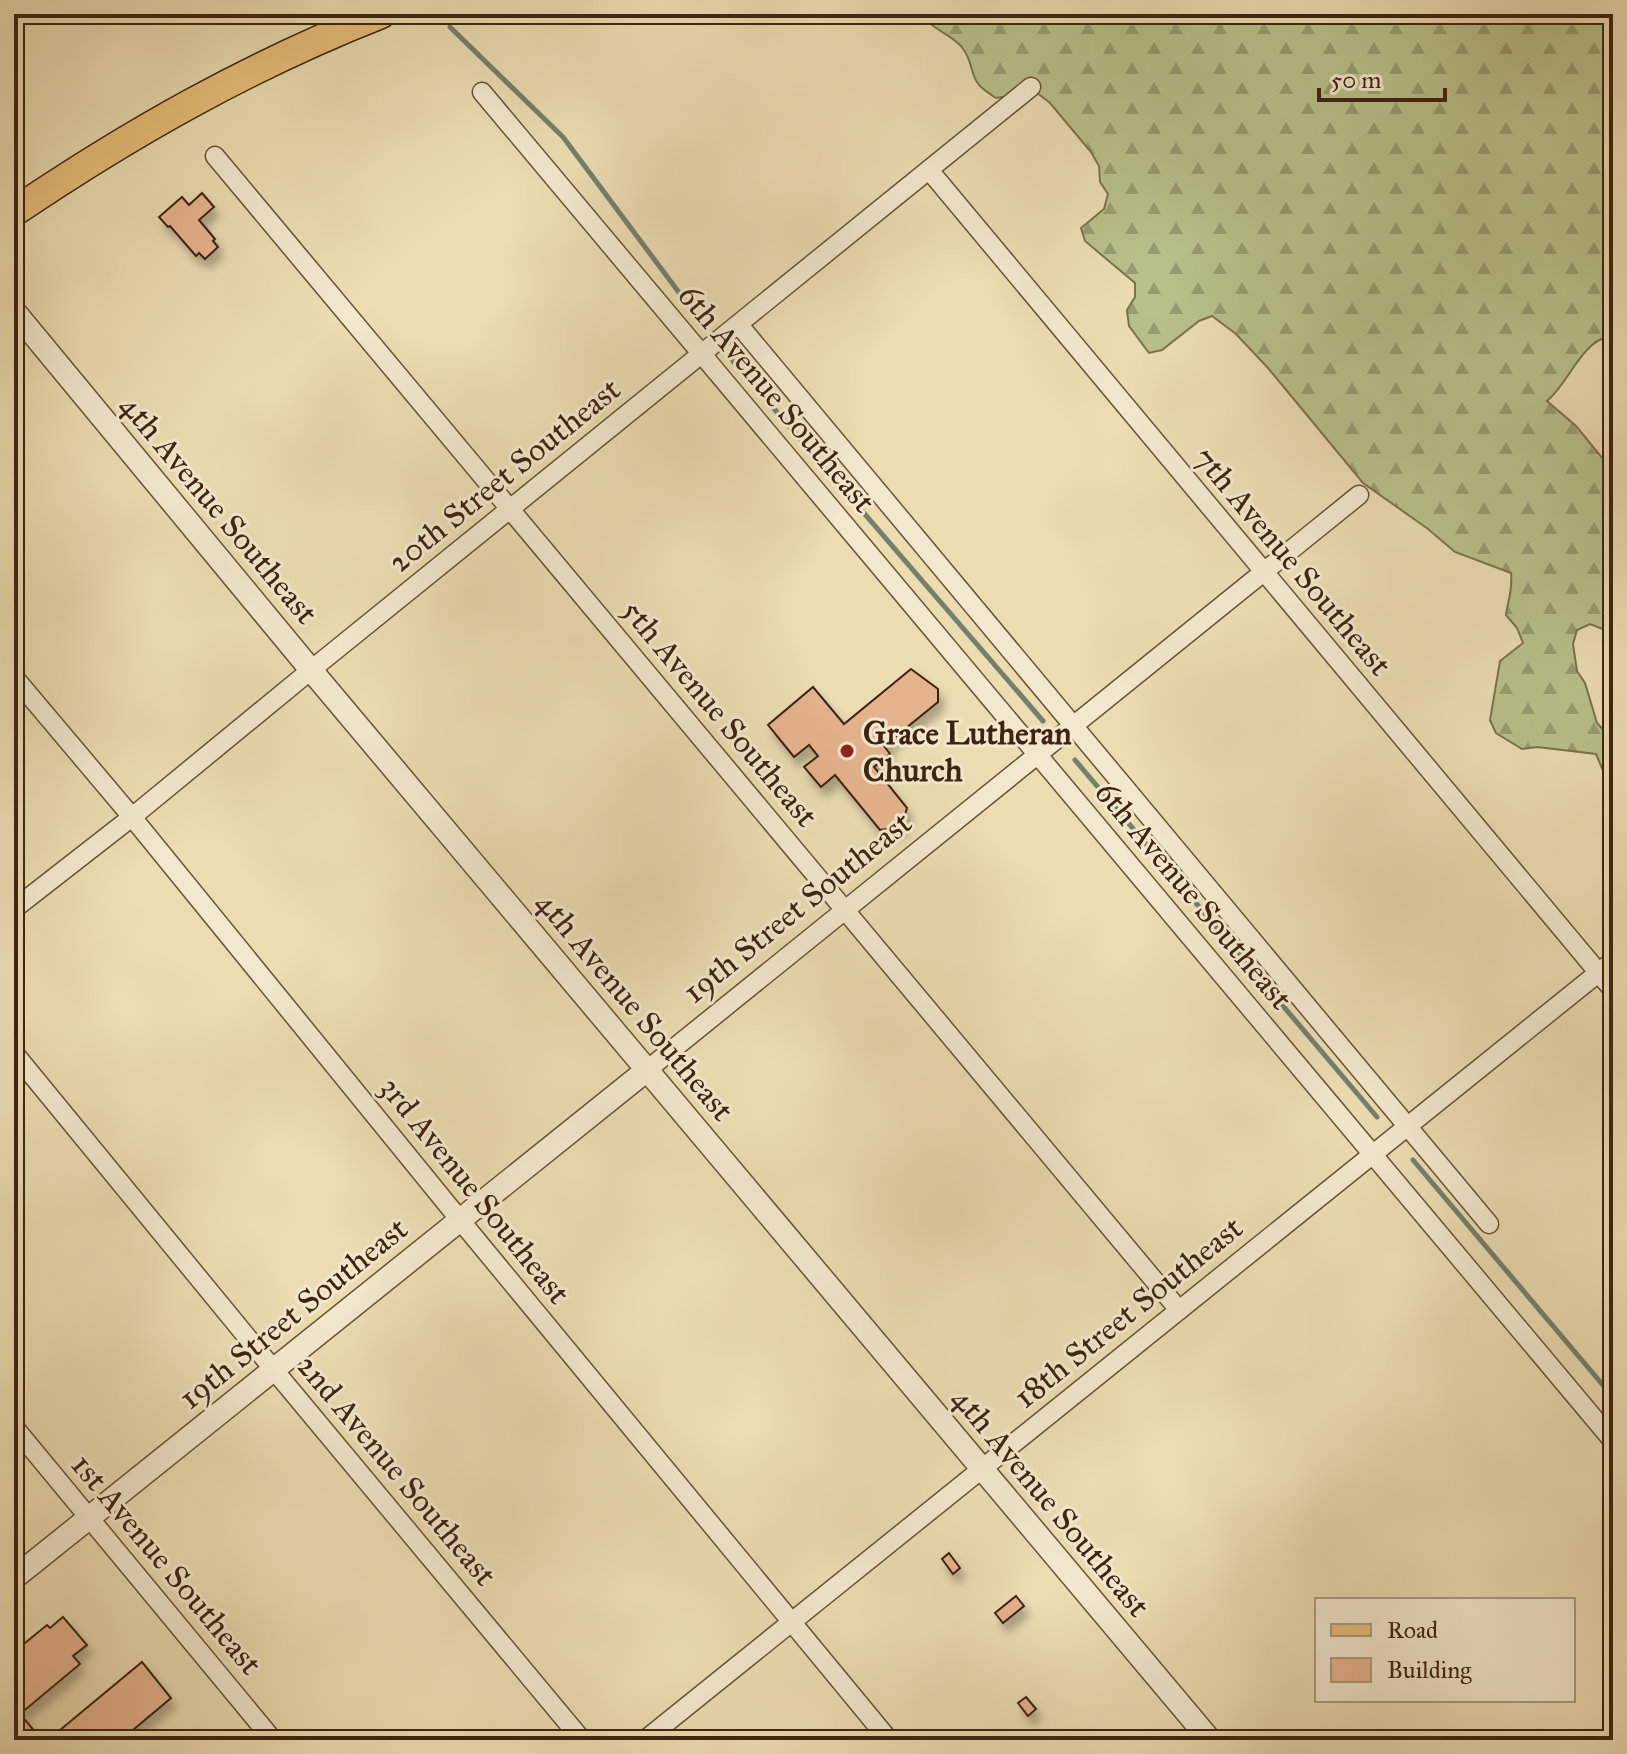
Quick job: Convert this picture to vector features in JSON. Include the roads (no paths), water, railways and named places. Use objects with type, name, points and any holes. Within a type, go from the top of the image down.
[{"type":"main road","points":[[14,212],[117,145],[196,99],[307,44],[381,14]]},
{"type":"street","name":"20th Street Southeast","points":[[14,909],[132,817],[1031,87]]},
{"type":"street","name":"6th Avenue Southeast","points":[[482,92],[1613,1441]]},
{"type":"street","name":"5th Avenue Southeast","points":[[215,156],[1179,1310]]},
{"type":"street","name":"7th Avenue Southeast","points":[[929,170],[1263,572],[1606,967],[1613,990]]},
{"type":"street","name":"4th Avenue Southeast","points":[[14,311],[311,670],[1210,1740]]},
{"type":"street","name":"6th Avenue Southeast","points":[[739,325],[1489,1224]]},
{"type":"street","name":"19th Street Southeast","points":[[14,1578],[1359,495]]},
{"type":"street","name":"3rd Avenue Southeast","points":[[14,677],[889,1740]]},
{"type":"street","name":"18th Street Southeast","points":[[645,1740],[1606,967]]},
{"type":"street","name":"2nd Avenue Southeast","points":[[14,1053],[582,1740]]},
{"type":"street","name":"1st Avenue Southeast","points":[[14,1427],[273,1740]]},
{"type":"waterway","points":[[450,27],[563,137],[701,322]]},
{"type":"waterway","points":[[733,361],[1043,721]]},
{"type":"waterway","points":[[1075,760],[1377,1117]]},
{"type":"waterway","points":[[1413,1160],[1613,1397]]},
{"type":"place","name":"Grace Lutheran Church","points":[[847,751]]}]
